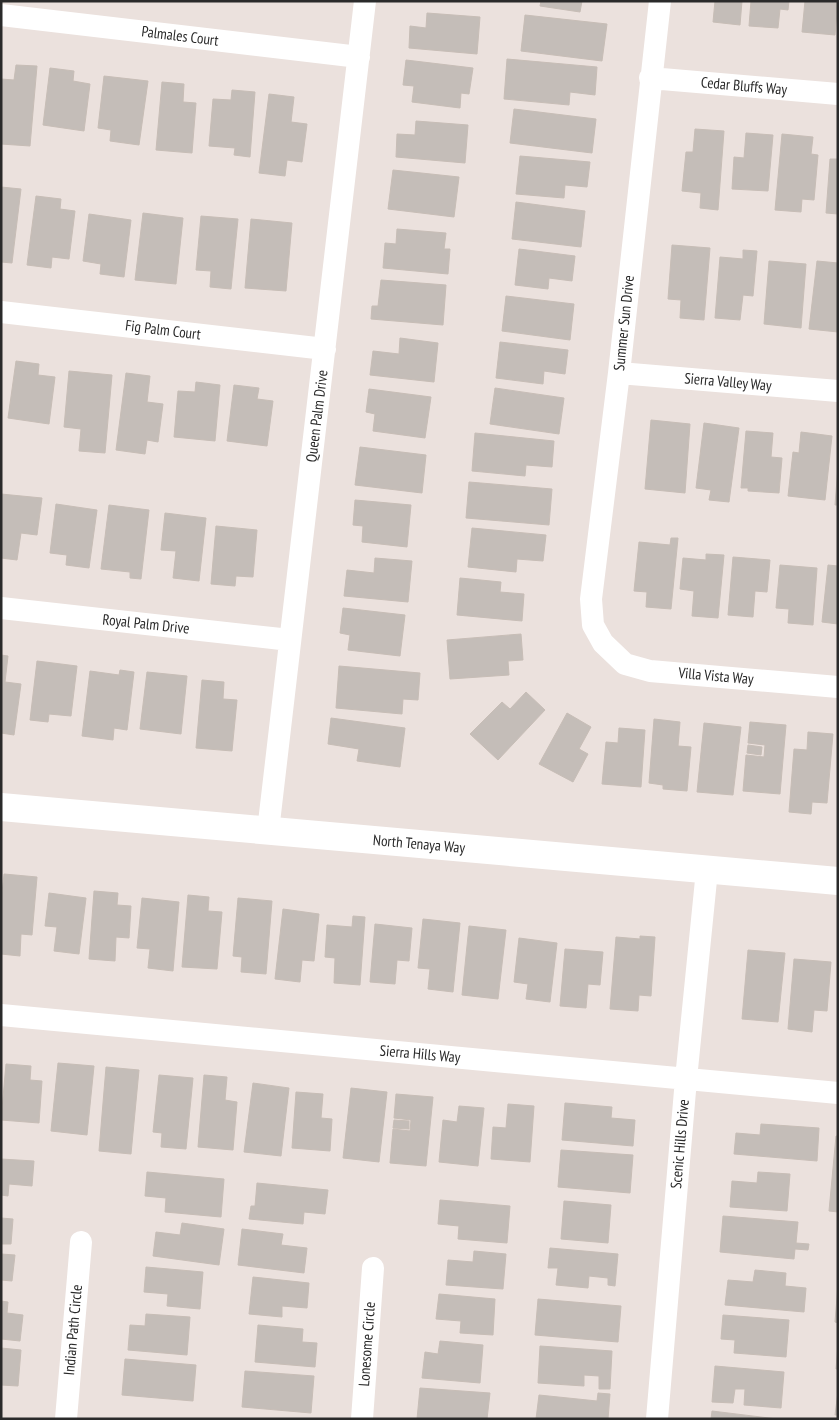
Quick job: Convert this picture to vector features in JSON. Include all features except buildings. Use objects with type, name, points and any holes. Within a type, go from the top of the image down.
[{"type":"main road","name":"North Tenaya Way","points":[[1,807],[838,881]]},
{"type":"street","name":"Queen Palm Drive","points":[[268,831],[365,1]]},
{"type":"street","name":"Summer Sun Drive","points":[[603,643],[593,624],[592,599],[660,1]]},
{"type":"street","name":"Palmales Court","points":[[1,15],[359,56]]},
{"type":"street","name":"Cedar Bluffs Way","points":[[650,78],[838,94]]},
{"type":"street","name":"Fig Palm Court","points":[[1,312],[325,349]]},
{"type":"street","name":"Sierra Valley Way","points":[[619,373],[838,391]]},
{"type":"street","name":"Royal Palm Drive","points":[[1,608],[290,640]]},
{"type":"street","name":"Villa Vista Way","points":[[603,643],[624,664],[650,671],[838,687]]},
{"type":"street","name":"Scenic Hills Drive","points":[[656,1419],[686,1079],[707,870]]},
{"type":"street","name":"Sierra Hills Way","points":[[1,1015],[838,1093]]},
{"type":"street","name":"Indian Path Circle","points":[[66,1419],[81,1242]]},
{"type":"street","name":"Lonesome Circle","points":[[362,1419],[372,1268]]}]
